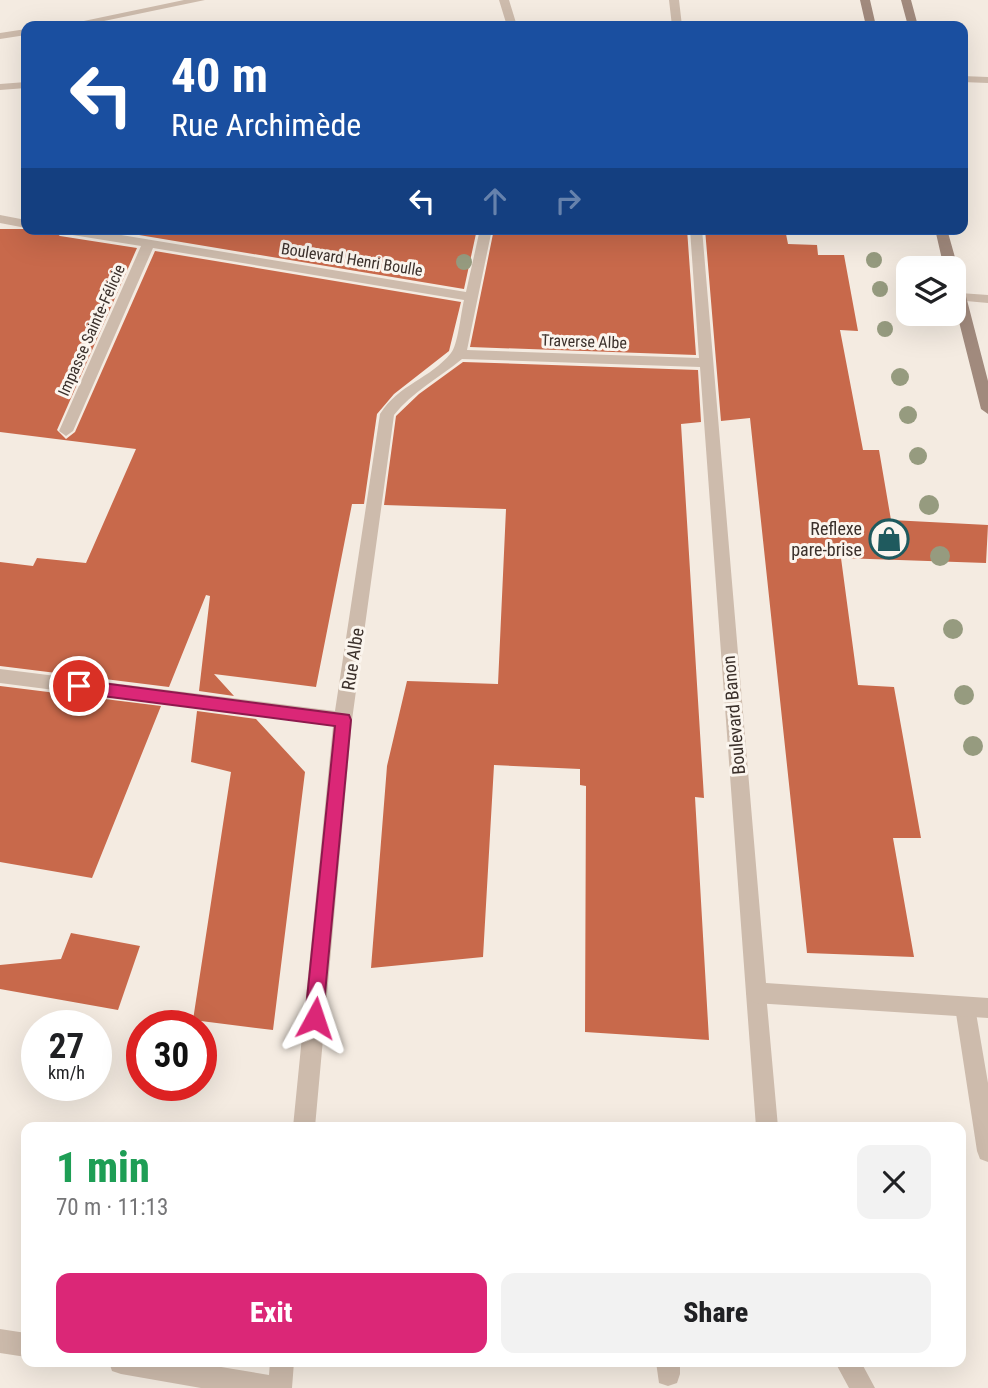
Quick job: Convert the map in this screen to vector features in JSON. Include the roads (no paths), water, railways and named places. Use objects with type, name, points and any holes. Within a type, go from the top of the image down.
[{"type":"main road","points":[[865,0],[870,21]]},
{"type":"main road","points":[[906,0],[912,21]]},
{"type":"main road","points":[[943,235],[948,256]]},
{"type":"main road","points":[[966,321],[988,410]]},
{"type":"street","points":[[91,21],[200,0]]},
{"type":"street","points":[[504,0],[510,21]]},
{"type":"street","points":[[674,0],[676,21]]},
{"type":"street","points":[[0,36],[21,33]]},
{"type":"street","points":[[968,79],[988,80]]},
{"type":"street","points":[[0,86],[21,85]]},
{"type":"street","points":[[0,219],[21,223]]},
{"type":"street","name":"Boulevard Henri Boulle","points":[[95,235],[472,297]]},
{"type":"street","points":[[459,354],[485,235]]},
{"type":"street","name":"Boulevard Banon","points":[[696,235],[766,1122]]},
{"type":"street","name":"Impasse Sainte-Félicie","points":[[66,431],[148,244]]},
{"type":"street","points":[[966,297],[988,299]]},
{"type":"street","name":"Traverse Albe","points":[[459,354],[707,363]]},
{"type":"street","name":"Rue Albe","points":[[304,1122],[343,720],[387,414],[403,394],[425,382],[459,354]]},
{"type":"street","points":[[0,676],[343,720]]},
{"type":"street","points":[[756,993],[988,1008]]},
{"type":"street","points":[[965,1007],[988,1152]]},
{"type":"street","points":[[0,1340],[21,1344]]},
{"type":"street","points":[[151,1367],[277,1388],[281,1367]]},
{"type":"street","points":[[850,1367],[863,1388]]},
{"type":"place","name":"Reflexe pare-brise","points":[[889,539]]}]
